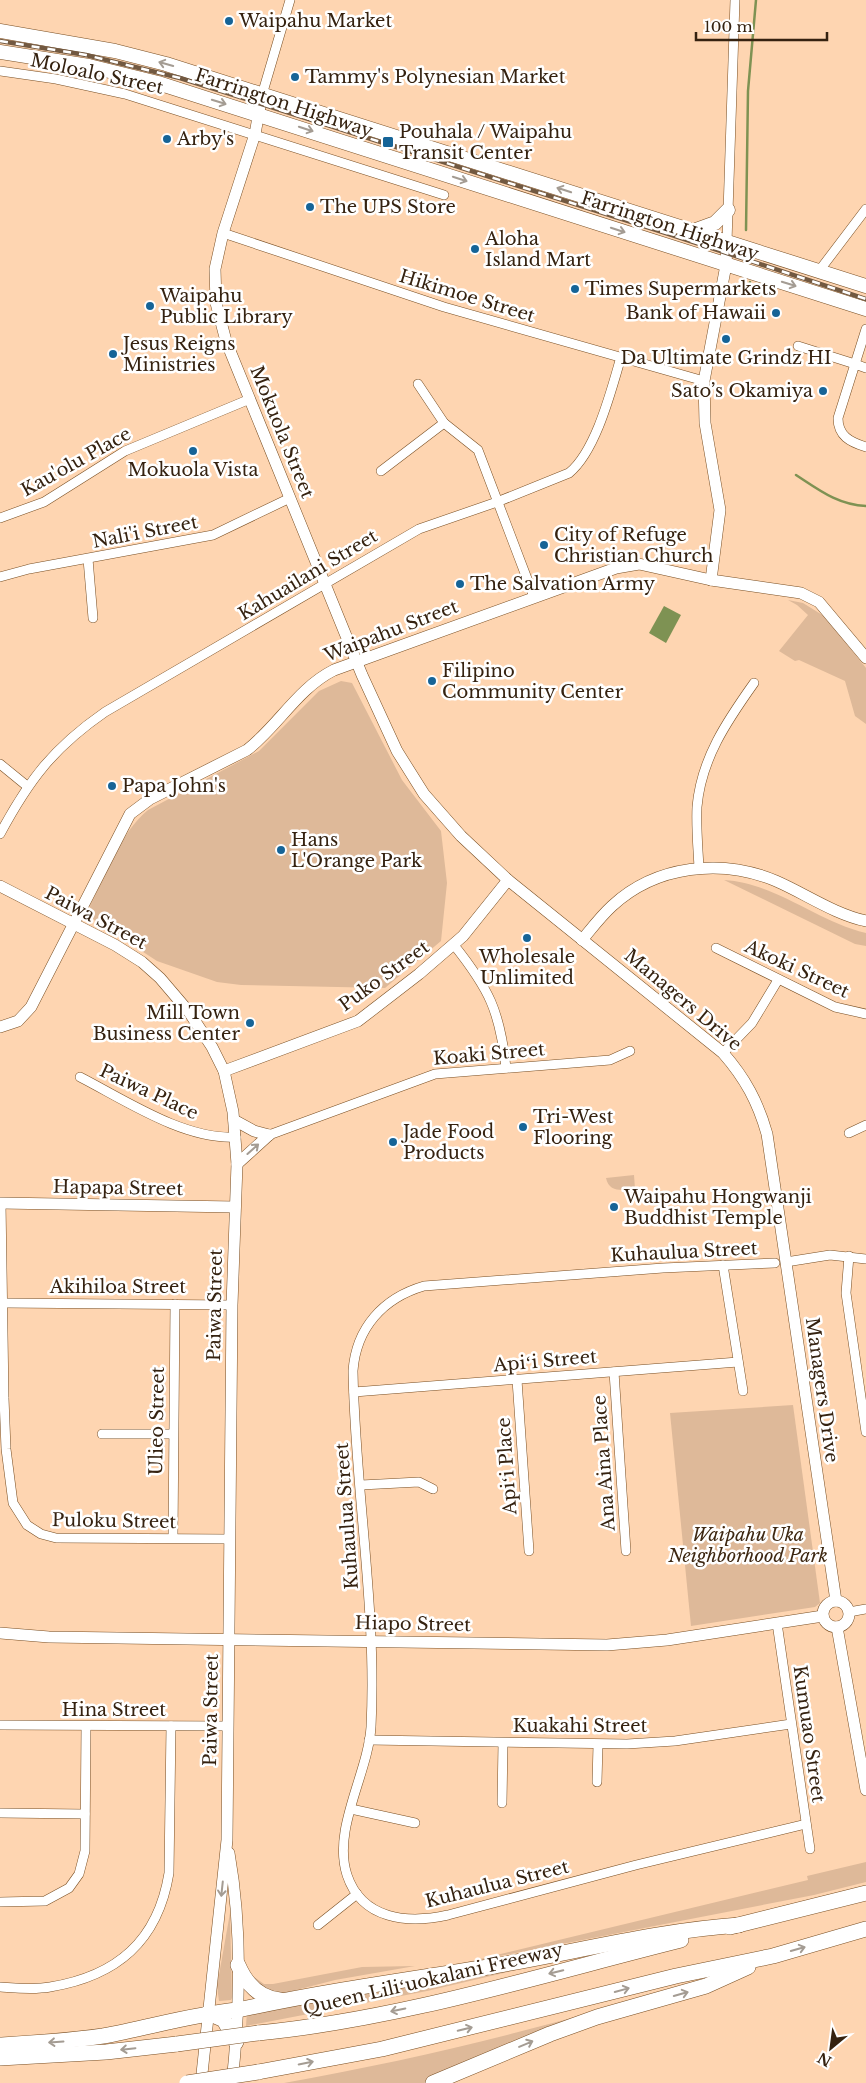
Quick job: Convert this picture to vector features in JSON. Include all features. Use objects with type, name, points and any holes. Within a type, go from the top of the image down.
[{"type":"highway","name":"Queen Liliʻuokalani Freeway","points":[[0,2058],[106,2052],[331,2023],[447,1999],[866,1893]]},
{"type":"highway","points":[[0,2045],[60,2042],[104,2036],[208,2013],[238,2010],[284,2000],[488,1967],[688,1929],[738,1925]]},
{"type":"highway","points":[[187,2083],[382,2049],[676,1976],[772,1956],[866,1929]]},
{"type":"highway","points":[[433,2083],[550,2034],[597,2017],[706,1986],[772,1956]]},
{"type":"highway","points":[[238,1965],[246,1980],[256,1990],[273,1999],[284,2000]]},
{"type":"highway","points":[[208,2013],[224,2020],[236,2042]]},
{"type":"main road","name":"Farrington Highway","points":[[0,31],[115,51],[262,95],[866,286]]},
{"type":"main road","name":"Farrington Highway","points":[[0,52],[122,74],[260,114],[866,310]]},
{"type":"main road","points":[[693,231],[715,223],[728,210]]},
{"type":"street","points":[[262,95],[290,0]]},
{"type":"street","points":[[711,580],[720,510],[705,422],[704,381],[726,265],[735,0]]},
{"type":"street","name":"Moloalo Street","points":[[0,71],[56,79],[125,94],[444,195]]},
{"type":"street","name":"Mokuola Street","points":[[262,95],[255,134],[223,233],[215,274],[217,310],[226,341],[357,662]]},
{"type":"street","points":[[819,271],[866,209]]},
{"type":"street","name":"Hikimoe Street","points":[[223,233],[444,307],[704,381]]},
{"type":"street","points":[[866,329],[838,418],[838,426],[847,439],[866,447]]},
{"type":"street","points":[[798,346],[866,368]]},
{"type":"street","name":"Kahuailani Street","points":[[0,834],[27,786],[65,744],[99,716],[419,528],[558,479],[577,466],[590,445],[621,357]]},
{"type":"street","points":[[418,384],[444,423],[478,450],[534,597]]},
{"type":"street","name":"Kau'olu Place","points":[[0,518],[44,502],[125,451],[250,399]]},
{"type":"street","points":[[381,471],[444,423]]},
{"type":"street","name":"Nali'i Street","points":[[0,577],[212,535],[290,498]]},
{"type":"street","points":[[88,559],[93,618]]},
{"type":"street","name":"Waipahu Street","points":[[0,1027],[18,1022],[31,1007],[124,822],[134,810],[247,750],[260,740],[313,682],[334,670],[628,564],[658,567],[711,580],[778,588],[811,597],[828,612],[866,658]]},
{"type":"street","name":"Managers Drive","points":[[357,662],[397,751],[419,787],[462,836],[508,880],[723,1053],[746,1082],[761,1114],[767,1134],[780,1263],[836,1601]]},
{"type":"street","points":[[699,868],[697,805],[704,772],[721,732],[754,683]]},
{"type":"street","points":[[0,764],[27,786]]},
{"type":"street","points":[[582,940],[613,905],[637,888],[667,874],[699,868],[738,869],[758,874],[866,922]]},
{"type":"street","name":"Puko Street","points":[[224,1071],[358,1021],[454,945],[508,880]]},
{"type":"street","name":"Paiwa Street","points":[[0,886],[130,954],[160,978],[200,1028],[224,1071],[234,1120],[237,1164],[232,1305],[227,1840],[202,2083]]},
{"type":"street","points":[[454,945],[479,978],[492,1002],[501,1030],[506,1068]]},
{"type":"street","name":"Akoki Street","points":[[716,948],[835,1007],[866,1014]]},
{"type":"street","points":[[723,1053],[752,1023],[778,980]]},
{"type":"street","name":"Koaki Street","points":[[269,1135],[418,1078],[452,1072],[610,1060],[630,1051]]},
{"type":"street","name":"Paiwa Place","points":[[80,1077],[190,1130],[219,1137],[236,1137]]},
{"type":"street","points":[[234,1120],[269,1135],[237,1164]]},
{"type":"street","points":[[849,1133],[866,1125]]},
{"type":"street","name":"Hapapa Street","points":[[1,1203],[235,1207]]},
{"type":"street","name":"Puloku Street","points":[[1,1203],[6,1449],[13,1503],[21,1518],[34,1531],[56,1538],[230,1540]]},
{"type":"street","name":"Kuhaulua Street","points":[[806,1824],[636,1865],[430,1919],[405,1920],[391,1918],[371,1908],[357,1894],[347,1875],[343,1855],[351,1809],[369,1740],[371,1640],[354,1392],[354,1362],[364,1331],[386,1304],[412,1289],[436,1284],[780,1263],[820,1256],[849,1256],[866,1259]]},
{"type":"street","points":[[849,1256],[846,1293],[866,1432]]},
{"type":"street","points":[[723,1265],[743,1391]]},
{"type":"street","name":"Akihiloa Street","points":[[3,1303],[232,1305]]},
{"type":"street","name":"Ulieo Street","points":[[173,1538],[175,1304]]},
{"type":"street","name":"Apiʻi Street","points":[[354,1392],[738,1362]]},
{"type":"street","name":"Ana Aina Place","points":[[614,1372],[626,1551]]},
{"type":"street","name":"Apiʻi Place","points":[[517,1380],[530,1551]]},
{"type":"street","points":[[102,1434],[173,1434]]},
{"type":"street","points":[[361,1485],[419,1482],[433,1489]]},
{"type":"street","points":[[836,1601],[843,1603],[849,1612],[847,1620],[837,1627],[826,1623],[823,1616],[826,1605],[836,1601]]},
{"type":"street","points":[[849,1612],[866,1609]]},
{"type":"street","name":"Hiapo Street","points":[[0,1633],[48,1637],[624,1644],[667,1640],[823,1616]]},
{"type":"street","name":"Kumuao Street","points":[[777,1623],[790,1724],[810,1849]]},
{"type":"street","points":[[837,1627],[866,1790]]},
{"type":"street","name":"Kuakahi Street","points":[[369,1740],[598,1745],[675,1741],[790,1724]]},
{"type":"street","name":"Hina Street","points":[[0,1725],[228,1726]]},
{"type":"street","points":[[0,1902],[45,1901],[62,1894],[75,1882],[83,1864],[86,1726]]},
{"type":"street","points":[[0,1988],[50,1987],[101,1972],[126,1956],[136,1947],[154,1924],[166,1890],[169,1873],[171,1726]]},
{"type":"street","points":[[502,1803],[503,1742]]},
{"type":"street","points":[[597,1782],[598,1745]]},
{"type":"street","points":[[351,1809],[415,1823]]},
{"type":"street","points":[[0,1813],[85,1814]]},
{"type":"street","name":"Paiwa Street","points":[[227,1840],[232,1870],[238,1965],[238,2010],[232,2083]]},
{"type":"street","points":[[318,1925],[357,1894]]},
{"type":"green space","points":[[788,600],[803,603],[824,616],[866,668],[866,724],[855,716],[845,681],[799,660],[795,661],[779,651],[808,615]]},
{"type":"green space","name":"Hans L'Orange Park","points":[[341,681],[352,683],[402,780],[441,831],[447,883],[441,941],[385,988],[241,985],[217,982],[157,961],[91,917],[90,906],[114,855],[138,819],[148,810],[259,751],[319,691]]},
{"type":"green space","points":[[724,880],[761,888],[830,920],[866,933],[866,946],[855,944]]},
{"type":"green space","points":[[634,1175],[635,1189],[617,1190],[610,1186],[606,1178]]},
{"type":"green space","name":"Waipahu Uka Neighborhood Park","points":[[793,1405],[820,1603],[815,1607],[691,1626],[670,1413]]},
{"type":"green space","points":[[866,1862],[866,1882],[814,1895],[459,1964],[808,1880],[807,1876]]},
{"type":"green space","points":[[230,1913],[232,1998],[231,2000],[219,2001],[217,1986]]},
{"type":"green space","points":[[415,1966],[335,1980],[281,1994],[263,1988],[251,1975],[264,1984],[273,1984],[362,1967]]},
{"type":"green space","points":[[529,1967],[427,1991],[246,2026],[247,2011],[394,1986]]},
{"type":"green space","points":[[597,2011],[424,2083],[284,2083],[441,2051]]},
{"type":"shaded area","points":[[664,606],[681,615],[666,643],[649,633]]},
{"type":"waterway","points":[[746,230],[748,91],[756,0]]},
{"type":"waterway","points":[[748,293],[750,282]]},
{"type":"waterway","points":[[796,475],[838,500],[866,506]]},
{"type":"railway","points":[[0,41],[86,55],[180,78],[866,299]]},
{"type":"place","name":"Waipahu Market","points":[[229,21]]},
{"type":"place","name":"Tammy's Polynesian Market","points":[[295,77]]},
{"type":"place","name":"Arby's","points":[[167,139]]},
{"type":"place","name":"Pouhala / Waipahu Transit Center","points":[[388,142]]},
{"type":"place","name":"The UPS Store","points":[[310,207]]},
{"type":"place","name":"Aloha Island Mart","points":[[475,249]]},
{"type":"place","name":"Times Supermarkets","points":[[575,289]]},
{"type":"place","name":"Waipahu Public Library","points":[[150,306]]},
{"type":"place","name":"Bank of Hawaii","points":[[776,313]]},
{"type":"place","name":"Da Ultimate Grindz HI","points":[[726,339]]},
{"type":"place","name":"Jesus Reigns Ministries","points":[[113,354]]},
{"type":"place","name":"Sato’s Okamiya","points":[[823,391]]},
{"type":"place","name":"Mokuola Vista","points":[[193,451]]},
{"type":"place","name":"City of Refuge Christian Church","points":[[544,545]]},
{"type":"place","name":"The Salvation Army","points":[[460,584]]},
{"type":"place","name":"Filipino Community Center","points":[[432,681]]},
{"type":"place","name":"Papa John's","points":[[112,786]]},
{"type":"place","name":"Hans L'Orange Park","points":[[281,850]]},
{"type":"place","name":"Wholesale Unlimited","points":[[527,938]]},
{"type":"place","name":"Mill Town Business Center","points":[[250,1023]]},
{"type":"place","name":"Tri-West Flooring","points":[[523,1127]]},
{"type":"place","name":"Jade Food Products","points":[[393,1142]]},
{"type":"place","name":"Waipahu Hongwanji Buddhist Temple","points":[[614,1207]]}]
